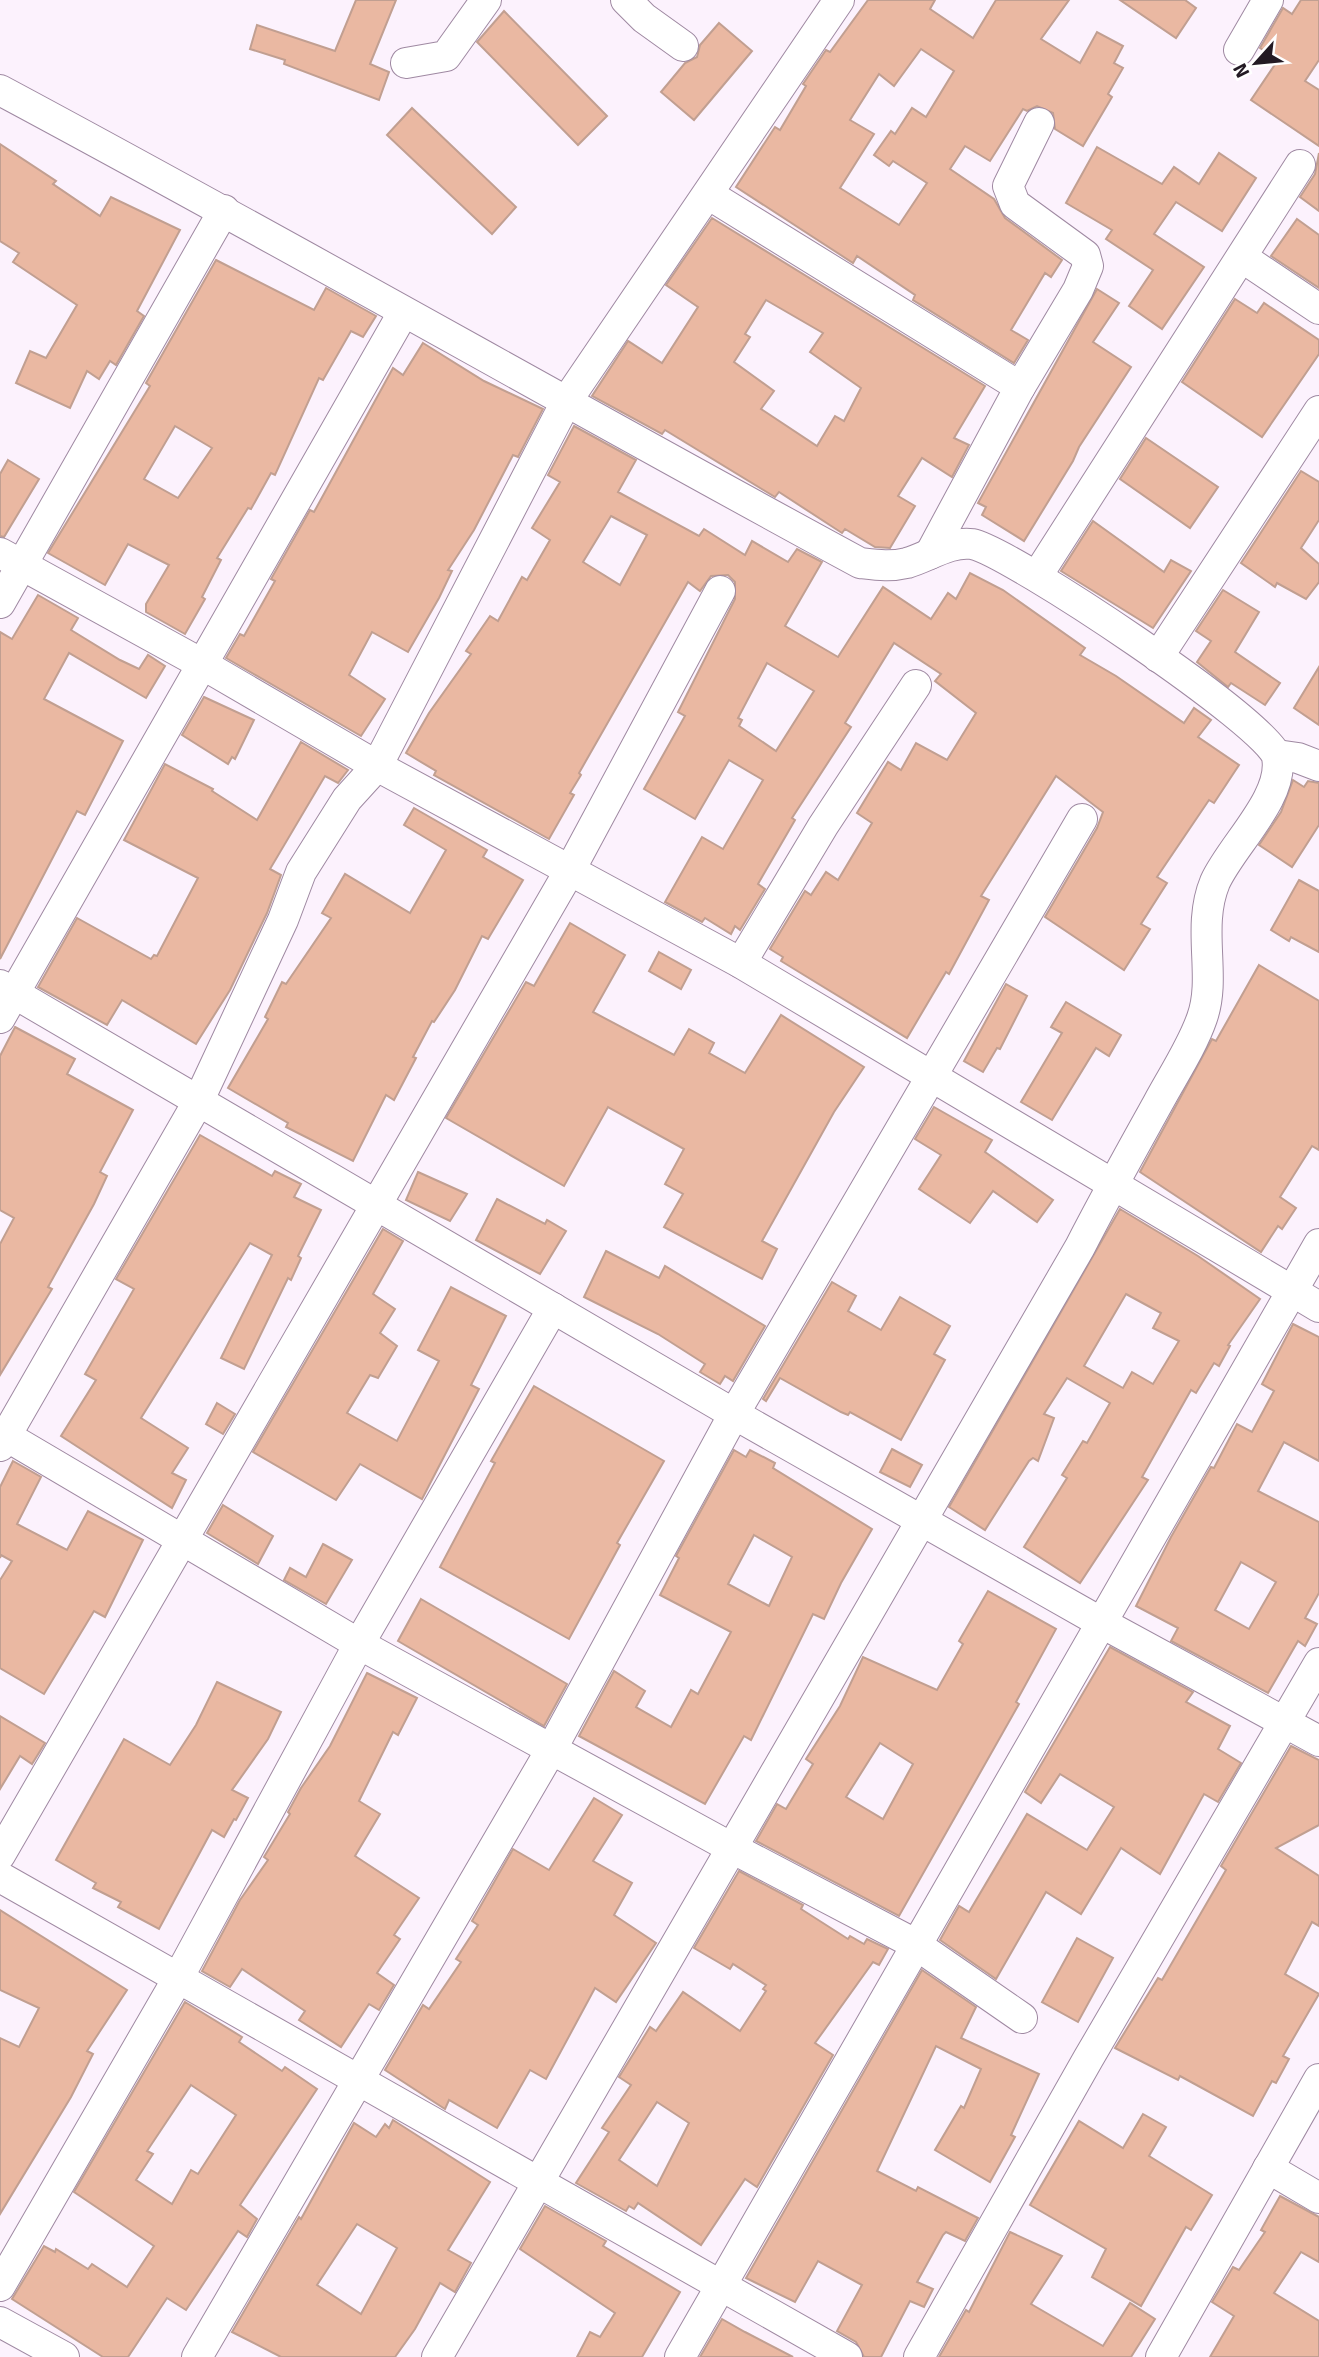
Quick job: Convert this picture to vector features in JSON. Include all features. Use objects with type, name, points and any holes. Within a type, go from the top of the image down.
[{"type":"street","points":[[406,63],[446,56],[486,0]]},
{"type":"street","points":[[626,0],[644,18],[683,46]]},
{"type":"street","points":[[839,0],[566,402],[377,766],[347,799],[301,872],[283,920],[198,1102],[2,1440],[183,1541],[359,1644],[551,1750],[915,1944],[1022,2018]]},
{"type":"street","points":[[1239,50],[1268,0]]},
{"type":"street","points":[[0,90],[224,210],[403,313],[860,563],[887,567],[955,544],[972,544],[992,551],[1037,576],[1158,657],[1255,728],[1272,745],[1277,755],[1278,776],[1216,881],[1208,907],[1203,1017],[1112,1186],[437,2357]]},
{"type":"street","points":[[930,554],[1020,387],[1078,290],[1088,266],[1085,255],[1015,204],[1010,197],[1008,186],[1040,123]]},
{"type":"street","points":[[1037,576],[1243,258],[1300,165]]},
{"type":"street","points":[[708,194],[1020,387]]},
{"type":"street","points":[[0,603],[11,560],[224,210]]},
{"type":"street","points":[[1243,258],[1319,309]]},
{"type":"street","points":[[403,313],[202,664],[5,999],[198,1102],[920,1521],[1319,1741]]},
{"type":"street","points":[[1158,657],[1319,411]]},
{"type":"street","points":[[11,560],[202,664],[377,766],[741,963],[1319,1307]]},
{"type":"street","points":[[0,1855],[570,870],[720,591]]},
{"type":"street","points":[[741,963],[823,826],[916,685]]},
{"type":"street","points":[[1277,755],[1298,758],[1319,766]]},
{"type":"street","points":[[197,2357],[551,1750],[734,1414],[1082,818]]},
{"type":"street","points":[[680,2357],[1319,1244]]},
{"type":"street","points":[[0,2286],[177,1980],[359,1644],[553,1308]]},
{"type":"street","points":[[919,2357],[1088,2059],[1319,1663]]},
{"type":"street","points":[[0,1877],[177,1980],[360,2080],[847,2357]]},
{"type":"street","points":[[1161,2357],[1319,2079]]},
{"type":"street","points":[[1268,2168],[1319,2198]]},
{"type":"street","points":[[0,2322],[64,2357]]},
{"type":"building","points":[[356,0],[396,0],[370,64],[389,72],[379,100],[284,64],[285,60],[250,49],[257,25],[335,51]]},
{"type":"building","points":[[868,0],[935,0],[930,9],[973,38],[996,0],[1069,0],[1041,39],[1080,63],[1097,32],[1123,46],[1114,63],[1123,68],[1108,94],[1112,97],[1083,146],[1055,129],[1053,113],[1037,106],[1027,111],[1023,109],[990,161],[965,146],[950,169],[994,199],[1005,218],[1062,260],[1051,277],[1045,273],[1011,330],[1028,340],[1014,363],[913,300],[915,295],[857,256],[853,263],[736,187],[775,127],[780,130],[806,86],[803,84],[826,50],[830,52]],"holes":[[[921,49],[954,71],[926,117],[912,108],[895,134],[891,131],[874,155],[889,166],[893,161],[927,183],[899,225],[840,188],[874,134],[850,120],[879,74],[894,86]]]},
{"type":"building","points":[[1120,0],[1185,0],[1196,8],[1176,38]]},
{"type":"building","points":[[1301,0],[1319,0],[1319,60],[1305,81],[1319,90],[1319,146],[1251,100],[1278,60],[1260,48],[1283,8],[1292,14]]},
{"type":"building","points":[[504,11],[607,116],[578,145],[477,42]]},
{"type":"building","points":[[719,23],[752,51],[694,120],[661,92],[685,63],[697,57],[700,45]]},
{"type":"building","points":[[412,108],[516,207],[492,234],[387,135]]},
{"type":"building","points":[[0,144],[56,181],[53,184],[100,216],[111,197],[180,230],[137,311],[144,316],[116,365],[110,361],[99,379],[87,371],[70,408],[16,383],[30,351],[46,358],[77,305],[13,262],[19,253],[0,241]]},
{"type":"building","points":[[1097,147],[1162,184],[1174,167],[1199,184],[1219,153],[1256,178],[1222,231],[1176,202],[1154,234],[1204,267],[1162,329],[1129,306],[1153,270],[1106,239],[1112,230],[1066,203]]},
{"type":"building","points":[[1319,153],[1319,211],[1300,197],[1315,174]]},
{"type":"building","points":[[712,218],[985,386],[954,438],[969,445],[952,477],[922,458],[898,496],[915,506],[890,548],[875,547],[845,529],[842,533],[779,492],[775,497],[665,430],[662,434],[592,396],[628,341],[662,363],[698,307],[666,285]],"holes":[[[766,300],[823,333],[810,352],[861,388],[844,421],[835,416],[817,446],[761,409],[774,391],[734,362],[750,337],[745,334]]]},
{"type":"building","points":[[1297,219],[1319,235],[1319,288],[1271,256]]},
{"type":"building","points":[[216,260],[314,310],[326,288],[376,316],[363,337],[351,331],[323,380],[319,378],[275,475],[271,473],[251,509],[248,508],[217,558],[221,560],[202,597],[205,599],[185,634],[146,612],[146,604],[169,565],[128,544],[105,585],[48,553],[150,386],[146,383]],"holes":[[[175,426],[212,448],[178,498],[144,479]]]},
{"type":"building","points":[[1097,289],[1119,303],[1093,342],[1131,367],[1079,447],[1024,541],[982,515],[986,507],[978,503]]},
{"type":"building","points":[[1235,299],[1257,313],[1264,303],[1319,340],[1319,354],[1262,437],[1182,382]]},
{"type":"building","points":[[423,343],[484,381],[543,409],[518,457],[513,455],[474,530],[448,570],[452,571],[439,598],[408,652],[372,632],[349,675],[385,699],[361,736],[226,658],[240,634],[244,636],[275,581],[271,579],[310,510],[314,512],[393,368],[403,375]]},
{"type":"building","points":[[574,426],[636,460],[618,492],[699,536],[704,529],[745,555],[752,541],[788,562],[797,549],[822,562],[785,626],[838,657],[883,587],[931,619],[948,593],[956,599],[970,573],[1003,590],[1085,648],[1080,655],[1116,676],[1184,723],[1194,708],[1211,720],[1198,737],[1239,765],[1214,803],[1209,800],[1157,877],[1167,883],[1141,924],[1150,929],[1124,970],[1045,917],[1097,828],[1103,812],[1056,776],[981,896],[989,900],[949,974],[946,972],[907,1038],[781,961],[783,957],[770,949],[805,891],[811,895],[826,872],[838,880],[872,823],[857,813],[888,762],[901,770],[916,743],[947,760],[976,713],[935,681],[941,674],[894,643],[845,723],[851,727],[792,818],[795,820],[758,884],[765,889],[740,930],[735,926],[731,934],[705,918],[702,922],[665,902],[702,837],[723,849],[763,780],[729,760],[695,819],[644,789],[685,716],[678,712],[735,599],[735,582],[728,575],[711,576],[700,591],[688,582],[579,773],[581,775],[570,793],[574,795],[549,839],[434,775],[436,771],[406,753],[429,713],[471,654],[466,651],[490,616],[498,621],[522,577],[527,580],[550,540],[532,528],[560,482],[548,475]],"holes":[[[611,516],[647,535],[620,585],[583,562]],[[767,663],[814,691],[776,751],[739,726],[742,720],[738,718]]]},
{"type":"building","points":[[1146,438],[1218,487],[1190,528],[1120,479]]},
{"type":"building","points":[[8,460],[39,479],[4,537],[0,536],[0,474]]},
{"type":"building","points":[[1301,471],[1319,482],[1319,520],[1301,548],[1319,564],[1319,582],[1306,599],[1277,583],[1275,587],[1241,563]]},
{"type":"building","points":[[1093,521],[1164,572],[1171,560],[1191,571],[1153,628],[1061,571]]},
{"type":"building","points":[[1223,590],[1259,612],[1235,652],[1280,683],[1265,705],[1231,683],[1228,687],[1197,662],[1211,641],[1196,631]]},
{"type":"building","points":[[38,595],[78,618],[71,630],[120,660],[139,669],[148,655],[165,666],[146,698],[69,653],[44,699],[123,741],[85,815],[77,811],[0,959],[0,632],[12,639]]},
{"type":"building","points":[[1319,667],[1319,725],[1294,708]]},
{"type":"building","points":[[204,697],[254,720],[235,759],[232,757],[228,764],[182,735]]},
{"type":"building","points":[[301,742],[348,770],[338,783],[325,776],[270,869],[281,875],[267,913],[230,990],[196,1044],[122,1000],[107,1025],[38,987],[77,918],[151,959],[154,955],[157,956],[198,878],[124,840],[165,764],[213,789],[212,791],[257,820]]},
{"type":"building","points":[[1293,780],[1304,787],[1308,781],[1319,783],[1319,825],[1292,867],[1259,845],[1281,812]]},
{"type":"building","points":[[414,808],[487,850],[483,857],[523,880],[488,939],[482,936],[455,990],[434,1022],[432,1021],[394,1100],[386,1095],[353,1161],[286,1127],[288,1123],[228,1088],[268,1019],[265,1017],[282,982],[286,984],[331,918],[322,913],[345,874],[410,913],[446,850],[404,825]]},
{"type":"building","points":[[1299,880],[1319,891],[1319,952],[1291,937],[1289,941],[1271,930]]},
{"type":"building","points":[[570,923],[625,955],[593,1012],[674,1055],[689,1029],[714,1043],[709,1053],[745,1073],[781,1015],[864,1067],[834,1112],[762,1241],[777,1249],[762,1279],[664,1227],[683,1194],[665,1184],[684,1149],[608,1107],[564,1186],[446,1118],[526,982],[534,986]]},
{"type":"building","points":[[659,952],[691,970],[681,989],[649,971]]},
{"type":"building","points":[[1259,965],[1319,1001],[1319,1150],[1312,1146],[1280,1197],[1296,1208],[1282,1229],[1278,1226],[1261,1252],[1140,1172],[1212,1039],[1216,1041]]},
{"type":"building","points":[[1006,984],[1027,996],[1000,1049],[997,1048],[983,1072],[964,1061]]},
{"type":"building","points":[[1066,1002],[1121,1035],[1109,1056],[1096,1048],[1052,1120],[1021,1102],[1062,1033],[1051,1027]]},
{"type":"building","points":[[15,1027],[75,1059],[67,1074],[133,1110],[100,1172],[107,1176],[48,1287],[52,1289],[0,1375],[0,1244],[14,1218],[0,1210],[0,1056]]},
{"type":"building","points":[[934,1107],[992,1140],[985,1152],[1053,1200],[1037,1222],[993,1191],[970,1223],[919,1189],[941,1155],[915,1139]]},
{"type":"building","points":[[200,1135],[272,1176],[275,1171],[301,1184],[294,1197],[321,1210],[298,1256],[301,1258],[291,1280],[288,1278],[244,1369],[221,1358],[272,1255],[250,1243],[141,1418],[188,1448],[172,1473],[186,1480],[172,1508],[61,1436],[96,1380],[85,1374],[134,1289],[116,1279]]},
{"type":"building","points":[[418,1172],[467,1194],[450,1221],[406,1200]]},
{"type":"building","points":[[497,1199],[545,1224],[547,1220],[566,1231],[540,1274],[476,1240]]},
{"type":"building","points":[[1120,1209],[1198,1256],[1260,1299],[1228,1345],[1230,1346],[1219,1366],[1214,1363],[1196,1393],[1191,1390],[1142,1477],[1148,1480],[1080,1583],[1024,1547],[1067,1478],[1062,1475],[1083,1441],[1087,1443],[1110,1403],[1067,1378],[1044,1414],[1054,1418],[1038,1461],[1033,1458],[1029,1461],[985,1530],[949,1507]],"holes":[[[1126,1294],[1161,1313],[1153,1328],[1179,1341],[1153,1384],[1132,1372],[1123,1388],[1084,1366]]]},
{"type":"building","points":[[383,1229],[403,1241],[373,1294],[395,1309],[380,1333],[397,1346],[378,1378],[370,1375],[347,1413],[397,1441],[439,1361],[418,1350],[451,1287],[506,1316],[471,1385],[479,1389],[422,1499],[360,1464],[336,1500],[253,1452]]},
{"type":"building","points":[[606,1251],[659,1278],[665,1266],[765,1326],[733,1381],[725,1376],[720,1384],[700,1372],[705,1364],[658,1334],[584,1297]]},
{"type":"building","points":[[832,1282],[856,1296],[848,1311],[881,1330],[900,1297],[950,1326],[934,1354],[945,1360],[901,1440],[850,1412],[848,1415],[841,1412],[780,1378],[766,1401],[763,1399]]},
{"type":"building","points":[[1293,1324],[1319,1337],[1319,1461],[1284,1442],[1258,1491],[1319,1522],[1319,1593],[1305,1618],[1317,1624],[1305,1646],[1298,1641],[1268,1693],[1171,1641],[1178,1628],[1136,1606],[1171,1537],[1211,1467],[1214,1468],[1237,1424],[1252,1432],[1274,1391],[1262,1384]],"holes":[[[1241,1562],[1276,1582],[1249,1629],[1215,1610]]]},
{"type":"building","points":[[534,1386],[664,1461],[617,1543],[620,1545],[569,1639],[440,1567],[495,1463],[491,1461]]},
{"type":"building","points":[[217,1403],[235,1414],[223,1434],[206,1424]]},
{"type":"building","points":[[892,1449],[922,1465],[910,1487],[880,1472]]},
{"type":"building","points":[[734,1450],[746,1457],[750,1450],[775,1463],[773,1468],[872,1529],[824,1619],[813,1614],[751,1740],[744,1736],[705,1804],[579,1736],[614,1671],[645,1691],[636,1707],[671,1727],[691,1690],[698,1694],[731,1632],[660,1595],[679,1558],[676,1556]],"holes":[[[754,1535],[792,1557],[769,1606],[728,1584]]]},
{"type":"building","points":[[13,1461],[41,1477],[17,1524],[67,1550],[88,1511],[143,1540],[105,1617],[94,1611],[44,1694],[0,1668],[0,1580],[12,1561],[1,1555],[0,1558],[0,1487]]},
{"type":"building","points":[[223,1505],[273,1536],[258,1564],[207,1533]]},
{"type":"building","points":[[323,1544],[352,1560],[326,1604],[284,1580],[290,1568],[306,1577]]},
{"type":"building","points":[[988,1591],[1056,1629],[1016,1702],[1019,1704],[899,1916],[756,1841],[777,1804],[786,1809],[813,1764],[806,1759],[840,1706],[863,1657],[937,1690],[963,1644],[959,1641]],"holes":[[[880,1743],[913,1764],[883,1819],[846,1797]]]},
{"type":"building","points":[[421,1599],[567,1684],[544,1726],[398,1641]]},
{"type":"building","points":[[1110,1647],[1193,1692],[1186,1702],[1230,1726],[1218,1749],[1241,1763],[1218,1802],[1204,1794],[1160,1874],[1121,1848],[1081,1914],[1046,1892],[996,1979],[940,1940],[959,1906],[969,1912],[1027,1814],[1087,1850],[1114,1807],[1060,1774],[1041,1803],[1025,1792]]},
{"type":"building","points":[[367,1673],[417,1698],[398,1735],[393,1732],[359,1801],[380,1814],[355,1856],[419,1898],[394,1935],[400,1939],[377,1973],[394,1985],[379,2010],[369,2004],[341,2047],[299,2020],[305,2011],[242,1969],[230,1987],[202,1971],[240,1900],[268,1860],[264,1857],[290,1814],[288,1812],[301,1788],[330,1746]]},
{"type":"building","points":[[217,1682],[281,1712],[268,1739],[232,1790],[248,1798],[236,1820],[234,1819],[224,1837],[212,1830],[159,1929],[118,1907],[121,1902],[93,1888],[96,1883],[56,1860],[124,1739],[170,1765],[196,1725]]},
{"type":"building","points":[[0,1716],[45,1743],[32,1764],[20,1756],[0,1789]]},
{"type":"building","points":[[1291,1746],[1319,1760],[1319,1825],[1276,1848],[1319,1876],[1319,1926],[1312,1922],[1285,1974],[1319,1994],[1283,2056],[1289,2059],[1276,2083],[1272,2081],[1253,2116],[1180,2076],[1178,2080],[1115,2048],[1158,1978],[1162,1980],[1226,1870],[1221,1866]]},
{"type":"building","points":[[594,1798],[622,1815],[593,1861],[632,1883],[614,1915],[656,1943],[616,2002],[595,1988],[546,2079],[530,2070],[497,2128],[449,2100],[445,2109],[385,2070],[423,2005],[429,2009],[461,1962],[456,1959],[478,1925],[472,1921],[513,1849],[549,1870]]},
{"type":"building","points":[[739,1871],[803,1905],[801,1909],[848,1939],[850,1936],[864,1944],[867,1939],[888,1949],[879,1965],[873,1962],[815,2043],[833,2055],[757,2187],[745,2179],[701,2245],[638,2203],[634,2209],[629,2206],[626,2211],[576,2183],[609,2132],[602,2128],[631,2085],[619,2077],[650,2027],[656,2031],[683,1992],[740,2031],[766,1991],[763,1989],[766,1985],[733,1964],[730,1969],[694,1948]],"holes":[[[657,2102],[689,2123],[657,2186],[619,2160]]]},
{"type":"building","points":[[0,1910],[127,1990],[87,2051],[93,2054],[71,2097],[0,2214],[0,2038],[19,2047],[39,2008],[0,1990]]},
{"type":"building","points":[[1077,1938],[1113,1958],[1078,2022],[1042,2002]]},
{"type":"building","points":[[922,1970],[976,2007],[961,2038],[1039,2074],[1011,2135],[1015,2137],[990,2182],[935,2150],[961,2106],[964,2108],[981,2069],[936,2046],[877,2171],[916,2191],[918,2187],[978,2218],[965,2241],[946,2232],[943,2235],[917,2282],[933,2289],[924,2307],[910,2301],[881,2357],[864,2357],[856,2342],[837,2331],[862,2285],[818,2261],[795,2302],[746,2278]]},
{"type":"building","points":[[185,2002],[242,2037],[239,2042],[282,2071],[285,2067],[317,2089],[240,2205],[257,2219],[247,2237],[238,2231],[186,2310],[167,2298],[128,2357],[103,2357],[12,2299],[44,2246],[55,2252],[56,2249],[88,2269],[92,2264],[127,2287],[154,2246],[74,2192]],"holes":[[[191,2085],[236,2115],[198,2174],[191,2170],[172,2204],[136,2180],[153,2154],[147,2151]]]},
{"type":"building","points":[[1143,2114],[1166,2127],[1149,2156],[1212,2195],[1191,2230],[1186,2227],[1141,2306],[1092,2277],[1106,2249],[1030,2205],[1079,2121],[1123,2148]]},
{"type":"building","points":[[393,2120],[490,2182],[448,2250],[471,2263],[455,2292],[440,2283],[415,2329],[395,2357],[281,2357],[232,2332],[299,2217],[301,2219],[354,2123],[376,2137],[385,2124],[389,2128]],"holes":[[[357,2224],[397,2248],[361,2314],[317,2285]]]},
{"type":"building","points":[[1280,2196],[1319,2217],[1319,2262],[1301,2252],[1274,2293],[1319,2321],[1319,2357],[1210,2357],[1234,2316],[1212,2302],[1233,2267],[1239,2270],[1265,2232],[1261,2230]]},
{"type":"building","points":[[545,2206],[606,2241],[603,2246],[680,2292],[642,2357],[577,2357],[590,2332],[600,2337],[615,2313],[520,2249]]},
{"type":"building","points":[[1010,2232],[1062,2256],[1031,2304],[1103,2346],[1130,2303],[1155,2319],[1131,2357],[939,2357],[966,2310],[969,2312]]},
{"type":"building","points":[[722,2319],[745,2332],[793,2357],[700,2357]]}]
